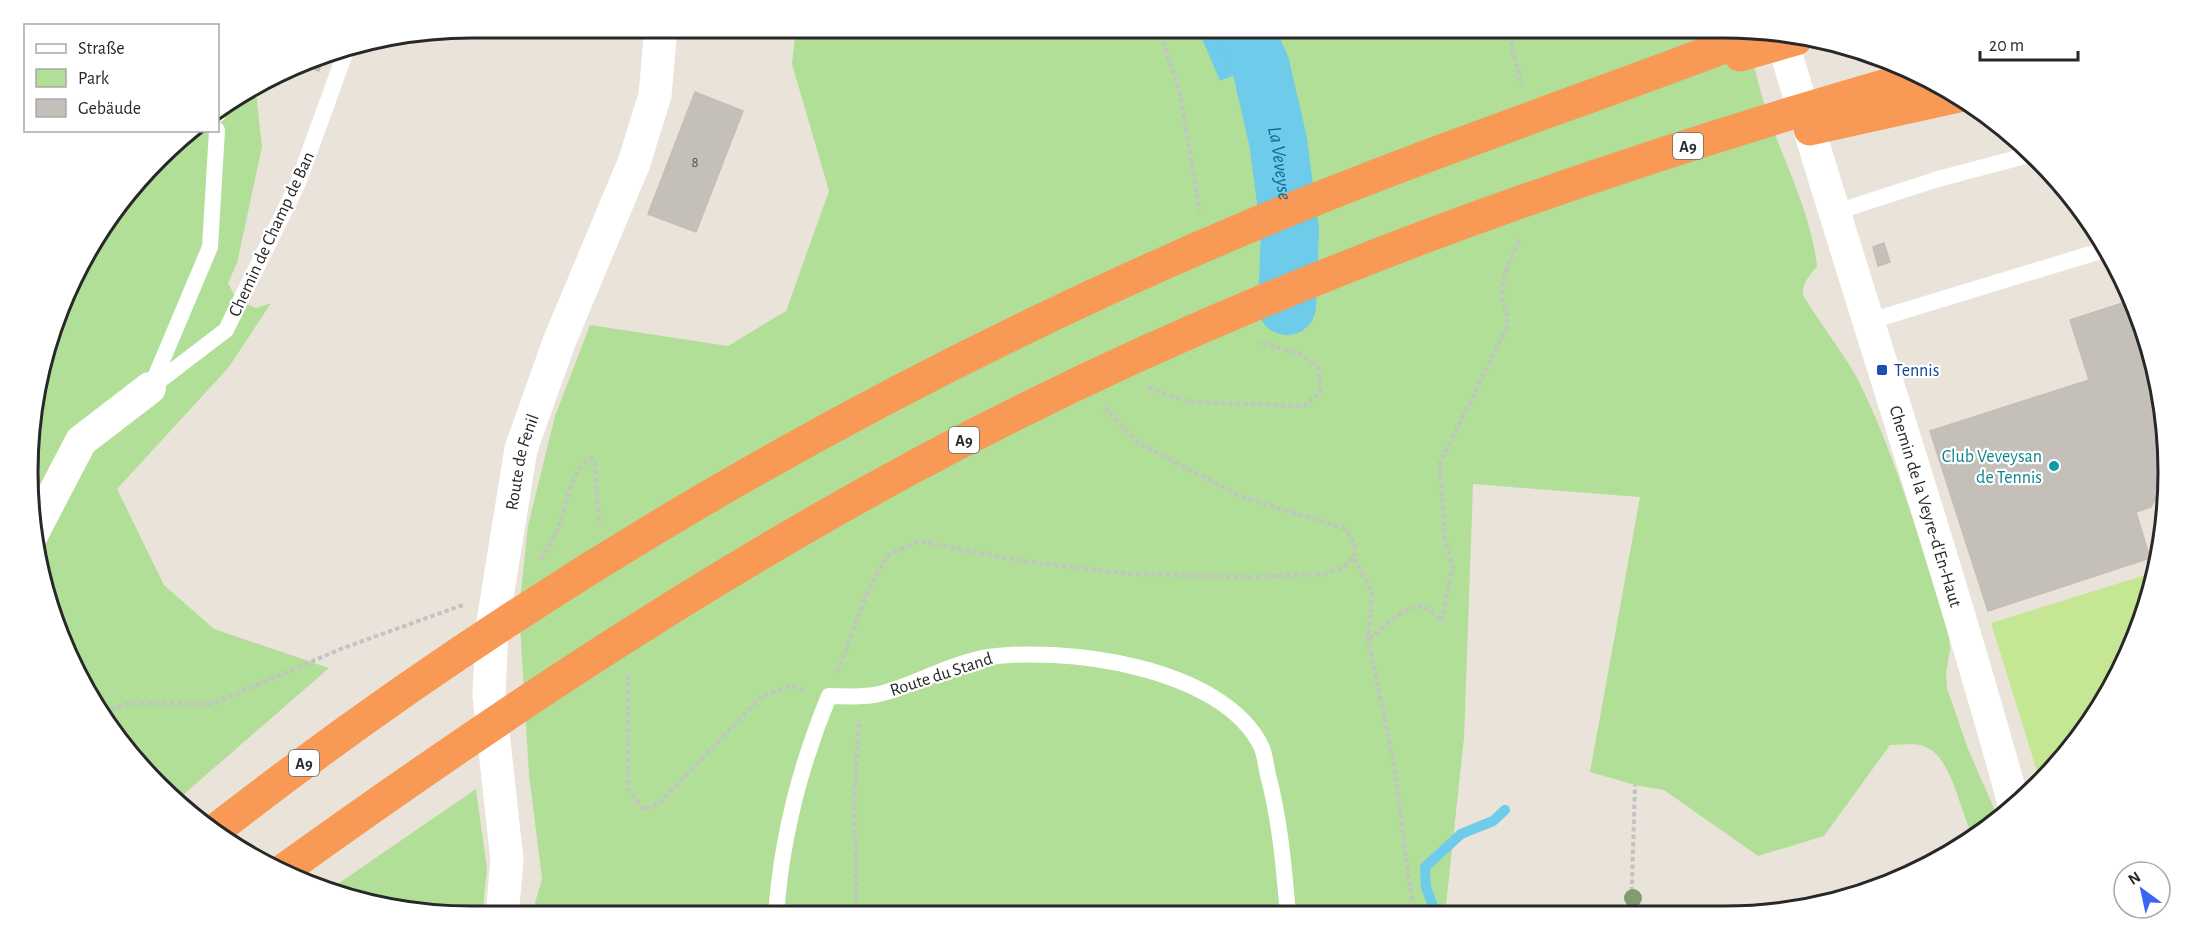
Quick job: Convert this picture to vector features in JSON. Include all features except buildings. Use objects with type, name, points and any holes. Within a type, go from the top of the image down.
[{"type":"highway","points":[[1603,94],[1748,38]]},
{"type":"highway","name":"A9","points":[[221,826],[398,697],[542,600],[685,510],[841,423],[988,346],[1163,263],[1325,195],[1603,94],[1786,42]]},
{"type":"highway","name":"A9","points":[[289,866],[544,687],[699,589],[842,506],[997,423],[1237,311],[1395,246],[1540,194],[1840,110],[1910,80]]},
{"type":"highway","points":[[1840,110],[1944,98]]},
{"type":"street","name":"Route de Fenil","points":[[503,906],[507,860],[489,696],[492,628],[522,449],[559,342],[634,163],[655,95],[660,38]]},
{"type":"street","name":"Chemin de la Veyre-d'En-Haut","points":[[1783,41],[1833,213],[1984,699],[2012,797]]},
{"type":"street","points":[[40,520],[81,441],[150,388]]},
{"type":"lane","name":"Chemin de Champ de Ban","points":[[150,388],[226,330],[298,183],[344,57]]},
{"type":"lane","points":[[150,388],[210,247],[217,132]]},
{"type":"lane","points":[[1833,213],[1938,179],[2022,157]]},
{"type":"lane","points":[[1867,322],[2098,252]]},
{"type":"lane","name":"Route du Stand","points":[[829,696],[879,694],[979,659],[1018,653],[1102,659],[1169,676],[1199,690],[1242,718],[1262,749],[1276,805],[1287,906]]},
{"type":"lane","points":[[776,906],[778,873],[808,746],[829,696]]},
{"type":"path","points":[[1513,38],[1511,45],[1522,90]]},
{"type":"path","points":[[1368,640],[1402,612],[1423,605],[1442,621],[1453,565],[1445,541],[1440,463],[1506,329],[1509,315],[1502,294],[1511,256],[1525,231]]},
{"type":"path","points":[[829,696],[869,588],[888,555],[919,542],[1021,561],[1163,575],[1255,577],[1324,574],[1344,567],[1354,557],[1372,594],[1368,640],[1393,758],[1414,906]]},
{"type":"path","points":[[857,906],[854,803],[861,696]]},
{"type":"path","points":[[1631,906],[1635,785]]},
{"type":"green space","points":[[795,38],[1202,38],[1221,81],[1274,61],[1264,38],[1747,38],[1764,102],[1803,207],[1814,246],[1817,266],[1805,282],[1803,294],[1855,374],[1896,469],[1949,632],[1947,688],[1968,749],[1995,812],[1970,830],[1942,761],[1923,746],[1890,745],[1824,836],[1758,856],[1664,790],[1635,785],[1590,772],[1640,497],[1473,484],[1464,738],[1446,906],[534,906],[542,879],[529,775],[519,610],[528,526],[555,416],[590,325],[728,346],[786,311],[829,191],[792,64]]},
{"type":"green space","points":[[256,95],[262,147],[237,263],[228,283],[237,300],[256,308],[271,303],[229,367],[117,489],[164,585],[214,629],[329,668],[182,796],[127,737],[82,664],[52,584],[41,529],[38,500],[38,444],[41,415],[52,360],[82,280],[127,207],[145,186],[201,132],[219,132],[219,119]]},
{"type":"green space","points":[[2146,575],[2135,612],[2114,664],[2069,737],[2037,772],[1991,623]]},
{"type":"green space","points":[[476,789],[487,869],[483,906],[415,903],[360,892],[337,885]]},
{"type":"water","points":[[1202,38],[1264,38],[1274,61],[1220,81]]},
{"type":"waterway","name":"La Veveyse","points":[[1248,38],[1261,67],[1278,141],[1290,231],[1287,306]]},
{"type":"waterway","points":[[1433,906],[1426,887],[1425,867],[1461,834],[1493,821],[1505,810]]},
{"type":"place","name":"Tennis","points":[[1882,370]]},
{"type":"place","name":"Club Veveysan de Tennis","points":[[2054,466]]}]
